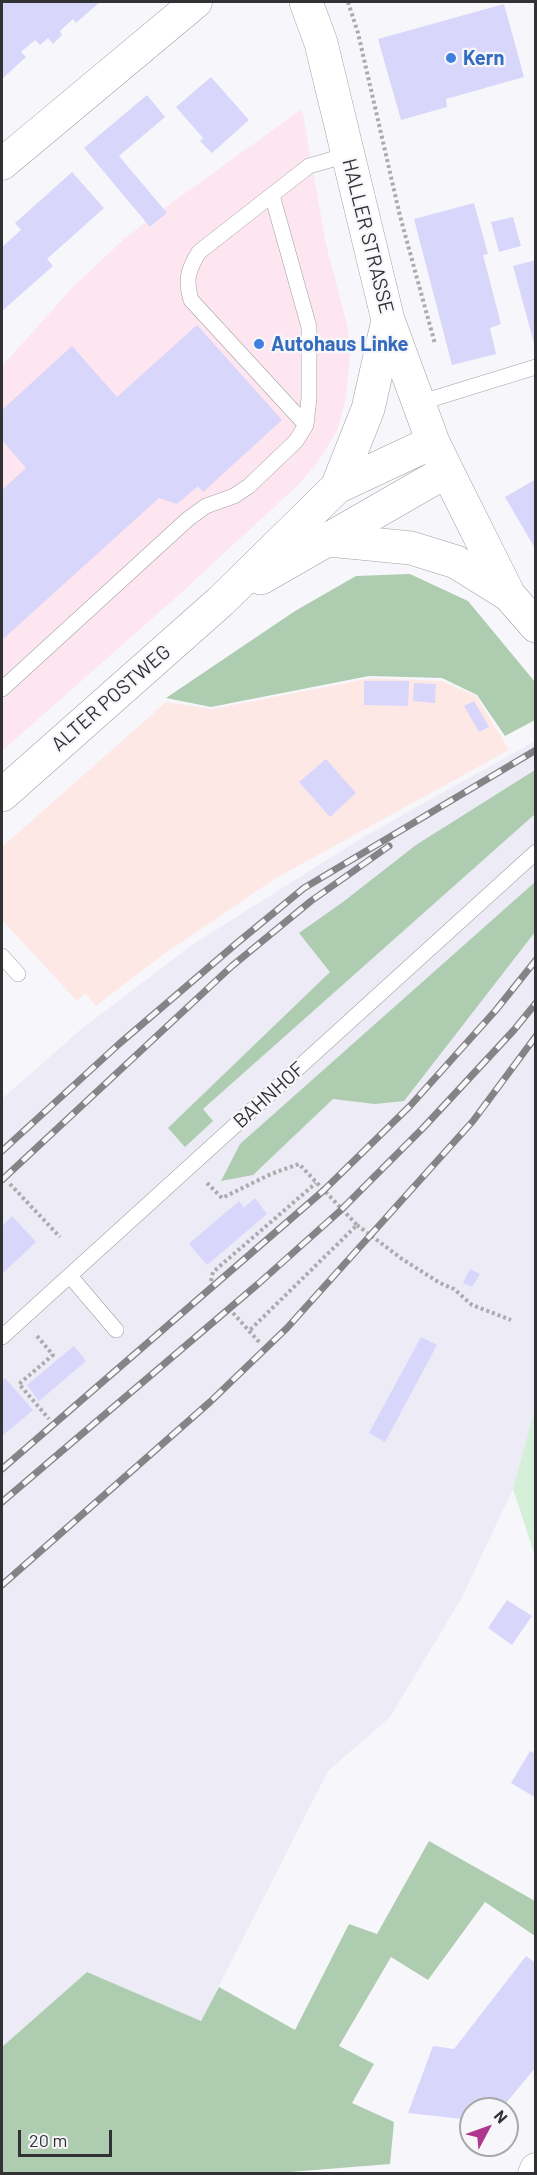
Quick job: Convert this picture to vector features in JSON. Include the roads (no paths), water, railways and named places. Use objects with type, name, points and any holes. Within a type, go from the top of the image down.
[{"type":"main road","name":"HALLER STRASSE","points":[[306,2],[321,44],[388,320],[433,442],[509,595]]},
{"type":"main road","name":"ALTER POSTWEG","points":[[336,487],[368,409],[388,320]]},
{"type":"main road","name":"ALTER POSTWEG","points":[[2,795],[221,601],[336,487],[433,442]]},
{"type":"main road","name":"ALTER POSTWEG","points":[[221,601],[447,471]]},
{"type":"main road","points":[[329,540],[411,548],[456,562],[509,595],[536,626]]},
{"type":"street","points":[[2,164],[196,2]]},
{"type":"lane","points":[[306,424],[191,300],[187,286],[189,269],[199,252],[309,166],[347,155]]},
{"type":"lane","points":[[2,689],[188,519],[206,506],[234,496],[249,486],[296,441],[306,424],[309,398],[309,327],[272,195]]},
{"type":"lane","points":[[420,403],[536,367]]},
{"type":"lane","name":"BAHNHOF","points":[[2,1337],[536,852]]},
{"type":"lane","points":[[2,956],[18,974]]},
{"type":"lane","points":[[70,1276],[116,1330]]},
{"type":"railway","points":[[2,1151],[119,1044],[304,888],[536,750]]},
{"type":"railway","points":[[2,1180],[232,966],[311,901],[389,846]]},
{"type":"railway","points":[[2,1469],[323,1191],[410,1106],[496,1010],[536,960]]},
{"type":"railway","points":[[2,1502],[258,1284],[341,1210],[424,1127],[536,1003]]},
{"type":"railway","points":[[2,1585],[210,1402],[287,1328],[473,1121],[536,1036]]},
{"type":"place","name":"Kern","points":[[451,58]]},
{"type":"place","name":"Autohaus Linke","points":[[259,344]]}]
